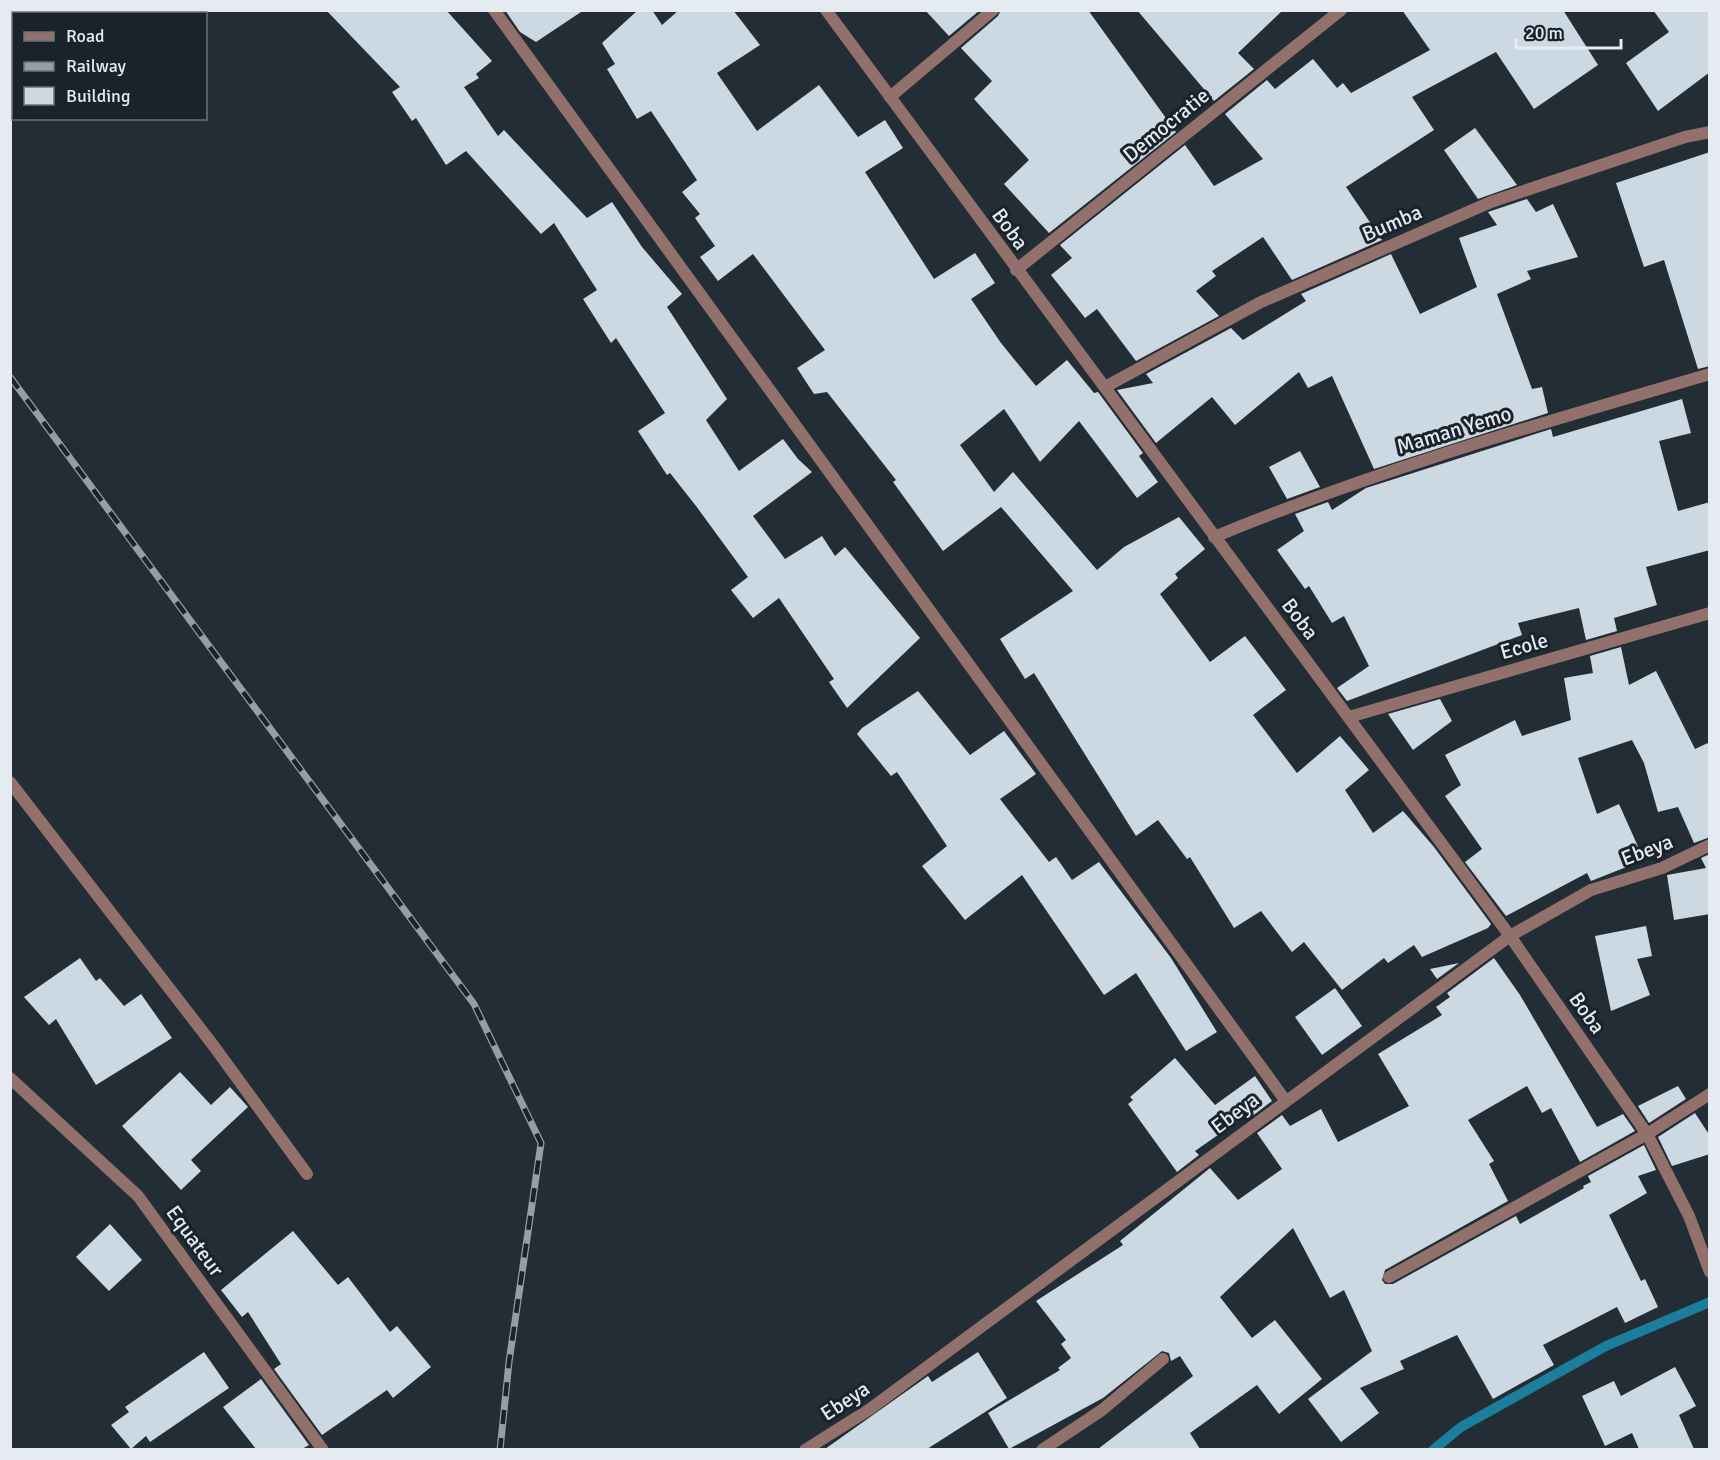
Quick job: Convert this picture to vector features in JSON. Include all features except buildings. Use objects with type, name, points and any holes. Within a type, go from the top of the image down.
[{"type":"street","points":[[494,10],[1285,1100]]},
{"type":"street","name":"Boba","points":[[826,10],[1510,936],[1647,1134],[1689,1216],[1710,1272]]},
{"type":"street","points":[[890,97],[993,10]]},
{"type":"street","name":"Democratie","points":[[1016,270],[1341,10]]},
{"type":"street","name":"Bumba","points":[[1105,387],[1261,302],[1491,202],[1685,137],[1710,132]]},
{"type":"street","name":"Maman Yemo","points":[[1214,537],[1307,499],[1465,446],[1710,375]]},
{"type":"street","name":"Ecole","points":[[1349,717],[1710,613]]},
{"type":"street","points":[[10,782],[213,1046],[307,1174]]},
{"type":"street","name":"Ebeya","points":[[806,1449],[870,1409],[1285,1100],[1510,936],[1591,890],[1662,868],[1710,845]]},
{"type":"street","name":"Equateur","points":[[10,1077],[138,1196],[323,1449]]},
{"type":"street","points":[[1389,1276],[1647,1134],[1710,1094]]},
{"type":"street","points":[[1042,1449],[1102,1410],[1163,1359]]},
{"type":"waterway","points":[[1433,1450],[1461,1427],[1606,1346],[1710,1302]]},
{"type":"railway","points":[[10,377],[474,1004],[541,1143],[509,1362],[500,1450]]}]
